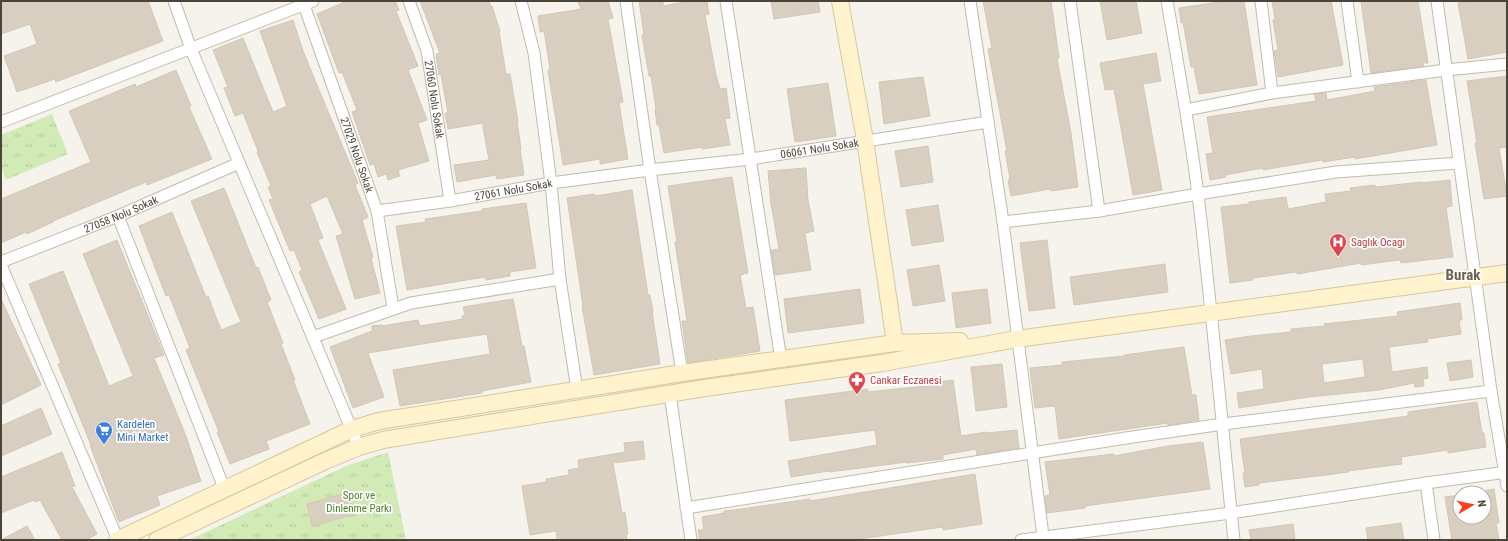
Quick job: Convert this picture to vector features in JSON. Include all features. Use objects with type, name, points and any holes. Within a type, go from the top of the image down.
[{"type":"street","points":[[174,1],[191,49],[359,447]]},
{"type":"street","name":"27060 Nolu Sokak","points":[[409,1],[427,51],[450,201]]},
{"type":"street","points":[[521,1],[534,53],[551,184],[560,279],[577,390]]},
{"type":"street","points":[[626,1],[650,170],[682,373]]},
{"type":"street","points":[[726,1],[781,360]]},
{"type":"street","points":[[840,1],[865,140],[895,343]]},
{"type":"street","points":[[970,1],[1003,222],[1017,339],[1034,454],[1043,536]]},
{"type":"street","points":[[1070,1],[1099,211]]},
{"type":"street","points":[[1167,1],[1186,110],[1198,194],[1234,540]]},
{"type":"street","points":[[1260,1],[1272,94]]},
{"type":"street","points":[[1347,1],[1358,82]]},
{"type":"street","points":[[1437,1],[1491,391],[1506,472],[1507,486]]},
{"type":"street","points":[[1,122],[308,3]]},
{"type":"street","name":"27029 Nolu Sokak","points":[[308,3],[377,211],[393,308]]},
{"type":"street","points":[[1186,110],[1272,94],[1446,70],[1507,64]]},
{"type":"street","name":"06061 Nolu Sokak","points":[[650,170],[751,159],[988,122]]},
{"type":"street","name":"27058 Nolu Sokak","points":[[1,264],[118,216],[239,163]]},
{"type":"street","points":[[1003,222],[1099,211],[1336,172],[1459,163]]},
{"type":"street","name":"27061 Nolu Sokak","points":[[377,211],[650,170]]},
{"type":"street","points":[[118,216],[224,488]]},
{"type":"street","points":[[1,264],[117,540],[352,428],[379,421],[682,373],[895,343],[1017,339]]},
{"type":"street","points":[[157,540],[325,461],[359,447],[383,440],[670,394],[882,363],[1017,339],[1507,273]]},
{"type":"street","points":[[313,337],[411,303],[560,279]]},
{"type":"street","points":[[686,508],[1034,454],[1126,438],[1223,424],[1491,391]]},
{"type":"street","points":[[670,394],[691,540]]},
{"type":"street","points":[[1021,540],[1231,513],[1506,472]]},
{"type":"street","points":[[1426,483],[1434,540]]},
{"type":"green space","points":[[52,114],[68,154],[6,180],[1,167],[1,135]]},
{"type":"green space","name":"Spor ve Dinlenme Parkı","points":[[388,452],[406,540],[189,540],[346,466]]},
{"type":"building","points":[[1,1],[148,1],[163,41],[56,82],[55,79],[17,92],[4,56],[37,44],[30,24],[1,34]]},
{"type":"building","points":[[347,1],[395,1],[399,10],[396,11],[418,66],[408,70],[427,120],[418,123],[429,161],[398,170],[400,176],[388,180],[386,174],[378,177],[374,164],[370,165],[352,112],[357,110],[342,72],[339,73],[317,14]]},
{"type":"building","points":[[420,1],[489,1],[491,7],[492,6],[500,31],[506,74],[510,74],[518,121],[524,175],[497,179],[496,175],[457,182],[454,165],[489,160],[483,123],[448,129],[445,113],[448,113],[441,74],[439,75],[436,54],[440,53]]},
{"type":"building","points":[[578,1],[608,1],[613,18],[608,19],[623,102],[619,103],[628,159],[600,164],[600,159],[563,165],[548,70],[550,69],[544,31],[540,32],[538,16],[581,9]]},
{"type":"building","points":[[639,1],[663,1],[663,6],[690,1],[707,1],[709,14],[705,15],[716,75],[720,89],[726,88],[730,118],[725,119],[730,145],[702,149],[702,147],[664,153],[659,125],[657,125],[651,76],[649,76],[642,35],[644,35]]},
{"type":"building","points":[[771,1],[818,1],[820,12],[774,19]]},
{"type":"building","points":[[983,1],[1051,1],[1059,58],[1057,59],[1071,133],[1078,187],[1051,191],[1050,189],[1011,196],[1008,180],[1010,179],[1005,151],[1007,151],[988,49],[992,48]]},
{"type":"building","points":[[1100,1],[1136,1],[1142,33],[1107,40]]},
{"type":"building","points":[[1226,1],[1244,1],[1257,85],[1199,94],[1194,67],[1191,67],[1179,8]]},
{"type":"building","points":[[1272,1],[1331,1],[1343,65],[1278,77],[1274,51],[1278,50],[1273,20],[1275,19]]},
{"type":"building","points":[[1361,1],[1418,1],[1428,63],[1423,63],[1424,66],[1371,73]]},
{"type":"building","points":[[1471,1],[1507,1],[1507,52],[1468,59],[1458,3]]},
{"type":"building","points":[[293,20],[303,51],[358,183],[355,185],[368,217],[362,220],[373,257],[371,258],[380,293],[355,299],[336,236],[343,234],[327,196],[310,204],[323,238],[318,240],[346,309],[319,319],[299,272],[302,270],[294,250],[290,251],[269,200],[273,199],[268,187],[271,186],[257,152],[258,151],[243,113],[235,116],[224,88],[228,87],[213,50],[243,38],[273,112],[287,106],[260,31]]},
{"type":"building","points":[[1156,53],[1161,81],[1143,84],[1162,190],[1133,195],[1114,89],[1105,90],[1100,63]]},
{"type":"building","points":[[176,70],[191,106],[189,107],[212,159],[147,185],[146,182],[53,221],[27,234],[26,232],[1,243],[1,199],[91,162],[69,111],[135,84],[136,87]]},
{"type":"building","points":[[1507,76],[1507,147],[1499,148],[1507,196],[1484,199],[1467,81]]},
{"type":"building","points":[[923,77],[930,116],[884,124],[879,82]]},
{"type":"building","points":[[1426,80],[1437,145],[1355,159],[1355,157],[1323,162],[1322,160],[1263,170],[1263,168],[1225,175],[1226,177],[1210,180],[1206,154],[1213,153],[1207,117],[1316,101],[1314,94],[1326,93],[1327,100],[1375,91],[1374,87]]},
{"type":"building","points":[[828,83],[836,136],[795,142],[787,89]]},
{"type":"building","points":[[928,146],[933,182],[901,187],[895,151]]},
{"type":"building","points":[[806,168],[808,200],[814,231],[805,233],[811,270],[775,275],[771,250],[779,249],[771,204],[768,171]]},
{"type":"building","points":[[732,177],[748,273],[740,275],[746,308],[753,307],[760,351],[688,363],[682,321],[687,321],[668,186]]},
{"type":"building","points":[[1450,180],[1452,206],[1446,207],[1453,257],[1401,263],[1400,260],[1361,265],[1361,263],[1297,274],[1297,272],[1253,278],[1253,280],[1230,283],[1221,207],[1249,204],[1249,202],[1286,197],[1288,209],[1326,202],[1325,194],[1351,191],[1350,188]]},
{"type":"building","points":[[224,188],[256,268],[258,267],[271,300],[267,302],[283,343],[281,344],[295,380],[293,380],[310,424],[266,441],[269,449],[230,464],[217,432],[219,432],[186,350],[190,348],[169,295],[166,296],[139,226],[172,212],[221,330],[241,322],[191,201]]},
{"type":"building","points":[[632,190],[648,295],[650,295],[653,311],[660,364],[594,375],[582,306],[567,198],[594,194],[595,196]]},
{"type":"building","points":[[526,203],[536,268],[510,272],[510,276],[486,280],[485,277],[407,290],[396,226],[426,222],[425,219]]},
{"type":"building","points":[[938,205],[944,241],[912,246],[906,210]]},
{"type":"building","points":[[117,240],[164,355],[154,358],[186,436],[201,481],[157,496],[160,505],[119,522],[91,445],[58,364],[61,363],[29,284],[63,271],[109,386],[133,376],[83,254]]},
{"type":"building","points":[[1047,240],[1055,308],[1029,311],[1020,243]]},
{"type":"building","points":[[1165,264],[1168,292],[1074,305],[1070,277]]},
{"type":"building","points":[[939,265],[945,301],[913,306],[907,270]]},
{"type":"building","points":[[860,289],[864,323],[788,333],[784,299]]},
{"type":"building","points":[[987,289],[991,323],[956,328],[952,293]]},
{"type":"building","points":[[1,299],[41,385],[1,405]]},
{"type":"building","points":[[513,299],[531,382],[482,391],[482,393],[400,406],[393,370],[490,354],[487,334],[368,353],[384,397],[353,408],[330,347],[372,331],[372,326],[382,326],[418,320],[420,326],[463,319],[462,316],[465,315],[463,307]]},
{"type":"building","points":[[1460,303],[1462,320],[1459,320],[1461,334],[1427,339],[1428,342],[1389,347],[1392,372],[1427,367],[1428,378],[1423,379],[1424,386],[1415,387],[1414,383],[1379,390],[1309,397],[1239,408],[1237,393],[1264,389],[1262,369],[1231,374],[1225,340],[1291,332],[1291,329],[1325,326],[1324,324],[1398,316],[1397,312]],"holes":[[[1363,359],[1365,377],[1324,383],[1322,364]]]},
{"type":"building","points":[[1184,347],[1192,395],[1196,395],[1199,420],[1059,439],[1055,406],[1035,408],[1030,368],[1062,365],[1062,362],[1125,356],[1124,355]]},
{"type":"building","points":[[1471,360],[1473,377],[1450,381],[1447,363]]},
{"type":"building","points":[[1002,364],[1007,407],[976,411],[971,367]]},
{"type":"building","points":[[953,380],[961,436],[987,432],[1017,430],[1019,448],[977,455],[976,449],[943,455],[943,459],[829,471],[791,477],[788,461],[877,445],[875,430],[790,441],[785,400],[868,389],[868,392],[925,386],[924,384]]},
{"type":"building","points":[[1477,402],[1486,447],[1448,453],[1448,450],[1401,457],[1402,464],[1259,483],[1259,485],[1245,487],[1243,473],[1245,473],[1240,439],[1408,416],[1408,412]]},
{"type":"building","points":[[41,408],[52,434],[1,456],[1,426]]},
{"type":"building","points":[[643,441],[645,459],[613,463],[622,513],[625,512],[628,534],[626,534],[627,540],[557,540],[556,531],[530,535],[522,486],[546,482],[546,479],[569,475],[568,470],[579,468],[578,460],[625,452],[624,443]]},
{"type":"building","points":[[1203,442],[1210,489],[1085,506],[1085,508],[1047,513],[1045,496],[1050,495],[1045,462],[1114,454],[1114,456],[1168,446]]},
{"type":"building","points":[[62,452],[75,486],[72,487],[97,534],[86,540],[62,540],[40,500],[35,502],[34,500],[1,513],[1,477]]},
{"type":"building","points":[[975,474],[982,524],[943,530],[943,527],[852,540],[700,540],[698,530],[704,530],[702,517],[724,513],[724,511],[810,499],[810,501]]},
{"type":"building","points":[[1492,489],[1494,489],[1499,523],[1496,523],[1499,540],[1452,540],[1445,497],[1452,496],[1452,525],[1492,525]]},
{"type":"building","points":[[349,492],[355,514],[312,526],[307,504]]},
{"type":"building","points":[[1401,523],[1404,540],[1368,540],[1366,528]]},
{"type":"building","points":[[1293,524],[1295,540],[1251,540],[1249,530]]},
{"type":"building","points":[[27,526],[35,540],[1,540]]},
{"type":"place","name":"Saglık Ocagı","points":[[1338,257]]},
{"type":"place","name":"Cankar Eczanesi","points":[[857,395]]},
{"type":"place","name":"Kardelen Mini Market","points":[[104,445]]},
{"type":"district","name":"Burak","points":[[1463,275]]}]
